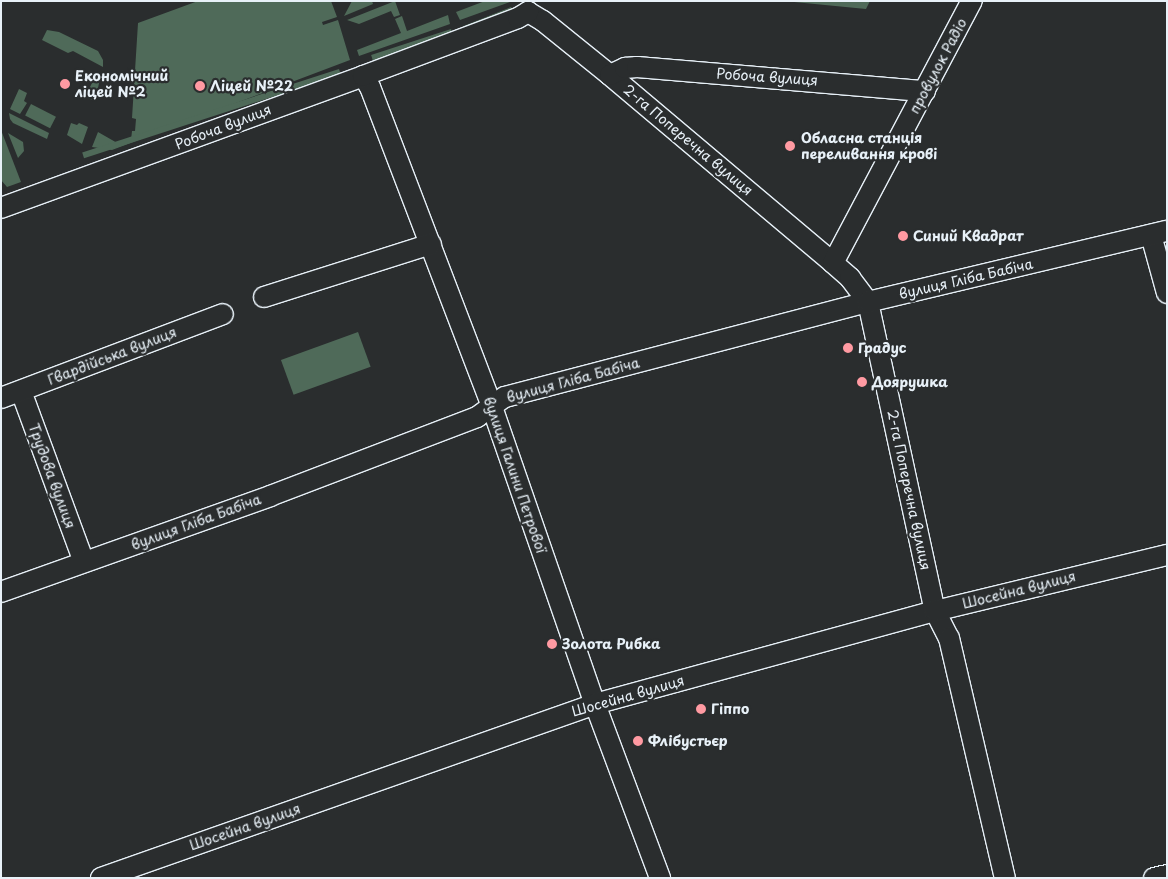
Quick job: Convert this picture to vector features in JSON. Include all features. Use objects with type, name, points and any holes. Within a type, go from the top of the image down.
[{"type":"street","name":"провулок Радіо","points":[[833,263],[972,1]]},
{"type":"street","name":"Робоча вулиця","points":[[1,208],[518,18],[528,6]]},
{"type":"street","name":"2-га Поперечна вулиця","points":[[528,6],[833,263],[850,278],[868,302],[936,610],[949,638],[1005,878]]},
{"type":"street","name":"Робоча вулиця","points":[[610,75],[625,68],[637,67],[925,91]]},
{"type":"street","name":"вулиця Галини Петрової","points":[[363,76],[370,87],[492,407],[595,704],[660,878]]},
{"type":"street","points":[[1159,233],[1167,293]]},
{"type":"street","name":"вулиця Гліба Бабіча","points":[[1,592],[270,496],[477,417],[505,397],[868,302],[1159,233]]},
{"type":"street","points":[[264,297],[431,244]]},
{"type":"street","name":"Гвардійська вулиця","points":[[1,398],[223,314]]},
{"type":"street","name":"Трудова вулиця","points":[[21,390],[84,562]]},
{"type":"street","name":"Шосейна вулиця","points":[[101,878],[595,704],[936,610],[1167,555]]},
{"type":"street","points":[[1154,878],[1167,875]]},
{"type":"green space","name":"Ліцей №22","points":[[198,1],[331,1],[337,17],[322,22],[323,25],[338,20],[350,60],[112,150],[92,147],[98,132],[119,144],[131,140],[132,131],[135,131],[136,119],[132,118],[138,23]]},
{"type":"green space","points":[[352,1],[372,1],[373,4],[344,16]]},
{"type":"green space","points":[[395,1],[400,15],[394,17],[391,11],[359,24],[347,20]]},
{"type":"green space","points":[[485,1],[510,2],[460,20],[456,12]]},
{"type":"green space","points":[[784,1],[870,1],[866,9]]},
{"type":"green space","points":[[511,7],[513,12],[466,31],[464,26]]},
{"type":"green space","points":[[448,15],[450,24],[359,56],[357,50],[401,33],[395,19],[402,16],[407,31]]},
{"type":"green space","points":[[451,29],[453,35],[373,61],[371,55]]},
{"type":"green space","points":[[47,30],[59,32],[98,51],[103,60],[103,67],[73,51],[68,53],[42,40]]},
{"type":"green space","points":[[339,69],[341,75],[84,158],[82,152]]},
{"type":"green space","points":[[95,77],[100,79],[95,101],[85,97]]},
{"type":"green space","points":[[19,89],[27,93],[24,101],[27,103],[20,114],[10,109]]},
{"type":"green space","points":[[31,104],[56,117],[50,128],[25,116]]},
{"type":"green space","points":[[9,113],[49,133],[47,139],[13,123]]},
{"type":"green space","points":[[71,123],[77,125],[79,123],[88,127],[82,144],[67,135]]},
{"type":"green space","points":[[1,130],[21,182],[7,187],[1,180]]},
{"type":"green space","points":[[8,133],[23,142],[24,151],[18,158]]},
{"type":"green space","points":[[358,332],[371,367],[294,395],[281,360]]},
{"type":"place","name":"Економічний ліцей №2","points":[[65,84]]},
{"type":"place","name":"Ліцей №22","points":[[200,86]]},
{"type":"place","name":"Обласна станція переливання крові","points":[[790,146]]},
{"type":"place","name":"Синий Квадрат","points":[[903,236]]},
{"type":"place","name":"Градус","points":[[848,348]]},
{"type":"place","name":"Доярушка","points":[[862,382]]},
{"type":"place","name":"Золота Рибка","points":[[552,644]]},
{"type":"place","name":"Гіппо","points":[[701,709]]},
{"type":"place","name":"Флібустьєр","points":[[638,741]]}]
